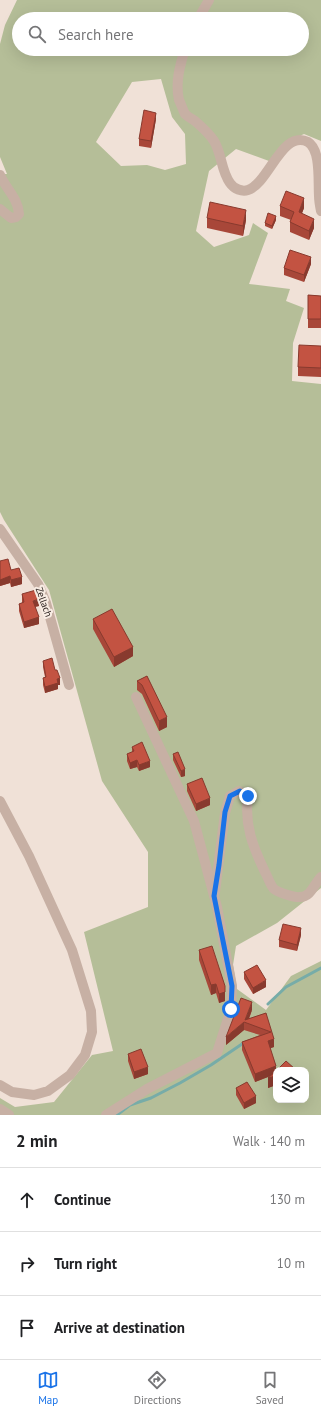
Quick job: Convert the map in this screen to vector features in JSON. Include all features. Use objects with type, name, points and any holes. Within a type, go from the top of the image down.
[{"type":"street","points":[[202,12],[209,0]]},
{"type":"street","points":[[183,56],[178,74],[179,98],[185,114],[204,128],[215,142],[226,177],[230,184],[236,189],[248,190],[254,187],[289,144],[298,139],[314,146],[319,159],[319,198],[321,211]]},
{"type":"street","points":[[0,175],[4,185],[17,202],[18,214],[16,217],[10,218],[0,209]]},
{"type":"street","name":"Zellach","points":[[0,529],[38,584],[46,603],[69,685]]},
{"type":"street","points":[[106,1115],[147,1089],[217,1053],[231,1009],[232,986],[214,896],[194,821],[136,697]]},
{"type":"street","points":[[214,896],[225,812],[230,796],[240,791],[248,796],[246,807],[248,831],[258,858],[273,889],[282,893],[300,897],[310,893],[321,877]]},
{"type":"street","points":[[0,801],[29,856],[72,950],[91,1011],[92,1032],[85,1055],[70,1075],[48,1091],[34,1095],[12,1092],[0,1085]]},
{"type":"street","points":[[0,1109],[9,1115]]},
{"type":"green space","points":[[17,0],[321,0],[321,141],[304,134],[286,142],[269,161],[236,149],[209,171],[196,231],[214,247],[249,235],[253,223],[268,233],[249,284],[290,289],[286,301],[304,308],[293,343],[292,381],[321,384],[321,888],[277,923],[236,946],[233,965],[237,989],[266,1010],[291,976],[321,961],[321,1115],[0,1115],[0,1098],[15,1107],[54,1102],[92,1055],[113,1051],[84,932],[148,907],[148,852],[102,781],[49,590],[0,512],[0,174],[7,174],[0,157],[0,44],[5,25]],"holes":[[[161,79],[172,117],[185,134],[186,164],[165,170],[147,165],[121,166],[96,142],[132,82]]]},
{"type":"building","points":[[144,110],[156,113],[151,141],[139,139]]},
{"type":"building","points":[[286,191],[304,198],[299,212],[314,219],[309,231],[290,222],[294,212],[280,206]]},
{"type":"building","points":[[210,202],[246,210],[243,226],[207,218]]},
{"type":"building","points":[[268,213],[276,216],[272,226],[265,223]]},
{"type":"building","points":[[290,250],[311,257],[304,275],[284,268]]},
{"type":"building","points":[[308,295],[321,296],[321,319],[308,319]]},
{"type":"building","points":[[299,345],[321,346],[321,368],[298,367]]},
{"type":"building","points":[[8,559],[11,570],[19,568],[22,577],[11,580],[10,576],[0,580],[0,561]]},
{"type":"building","points":[[36,590],[39,599],[33,601],[39,617],[24,622],[19,604],[24,602],[22,594]]},
{"type":"building","points":[[112,609],[133,647],[114,657],[93,619]]},
{"type":"building","points":[[52,658],[55,670],[57,670],[60,678],[57,679],[58,683],[45,687],[43,678],[46,677],[43,661]]},
{"type":"building","points":[[147,676],[167,717],[159,721],[142,685],[137,681]]},
{"type":"building","points":[[142,742],[150,761],[139,765],[137,760],[130,763],[127,754],[134,751],[132,747]]},
{"type":"building","points":[[178,752],[185,769],[181,771],[173,754]]},
{"type":"building","points":[[202,778],[210,798],[196,804],[187,784]]},
{"type":"building","points":[[283,924],[301,928],[297,945],[279,940]]},
{"type":"building","points":[[212,946],[225,986],[225,992],[219,994],[216,984],[211,985],[199,950]]},
{"type":"building","points":[[257,965],[266,980],[253,988],[244,972]]},
{"type":"building","points":[[241,998],[252,1002],[245,1020],[266,1013],[274,1039],[268,1041],[276,1066],[255,1074],[242,1042],[271,1032],[244,1022],[226,1037]]},
{"type":"building","points":[[141,1049],[148,1067],[134,1072],[128,1054]]},
{"type":"building","points":[[286,1061],[293,1067],[280,1067]]},
{"type":"building","points":[[247,1082],[256,1096],[244,1103],[236,1088]]},
{"type":"waterway","points":[[268,1004],[286,987],[321,968]]},
{"type":"waterway","points":[[117,1115],[130,1105],[151,1098],[180,1083],[211,1065],[242,1044]]},
{"type":"route","points":[[231,1009],[232,986],[214,896],[225,812],[230,796],[240,791],[248,796]]}]
